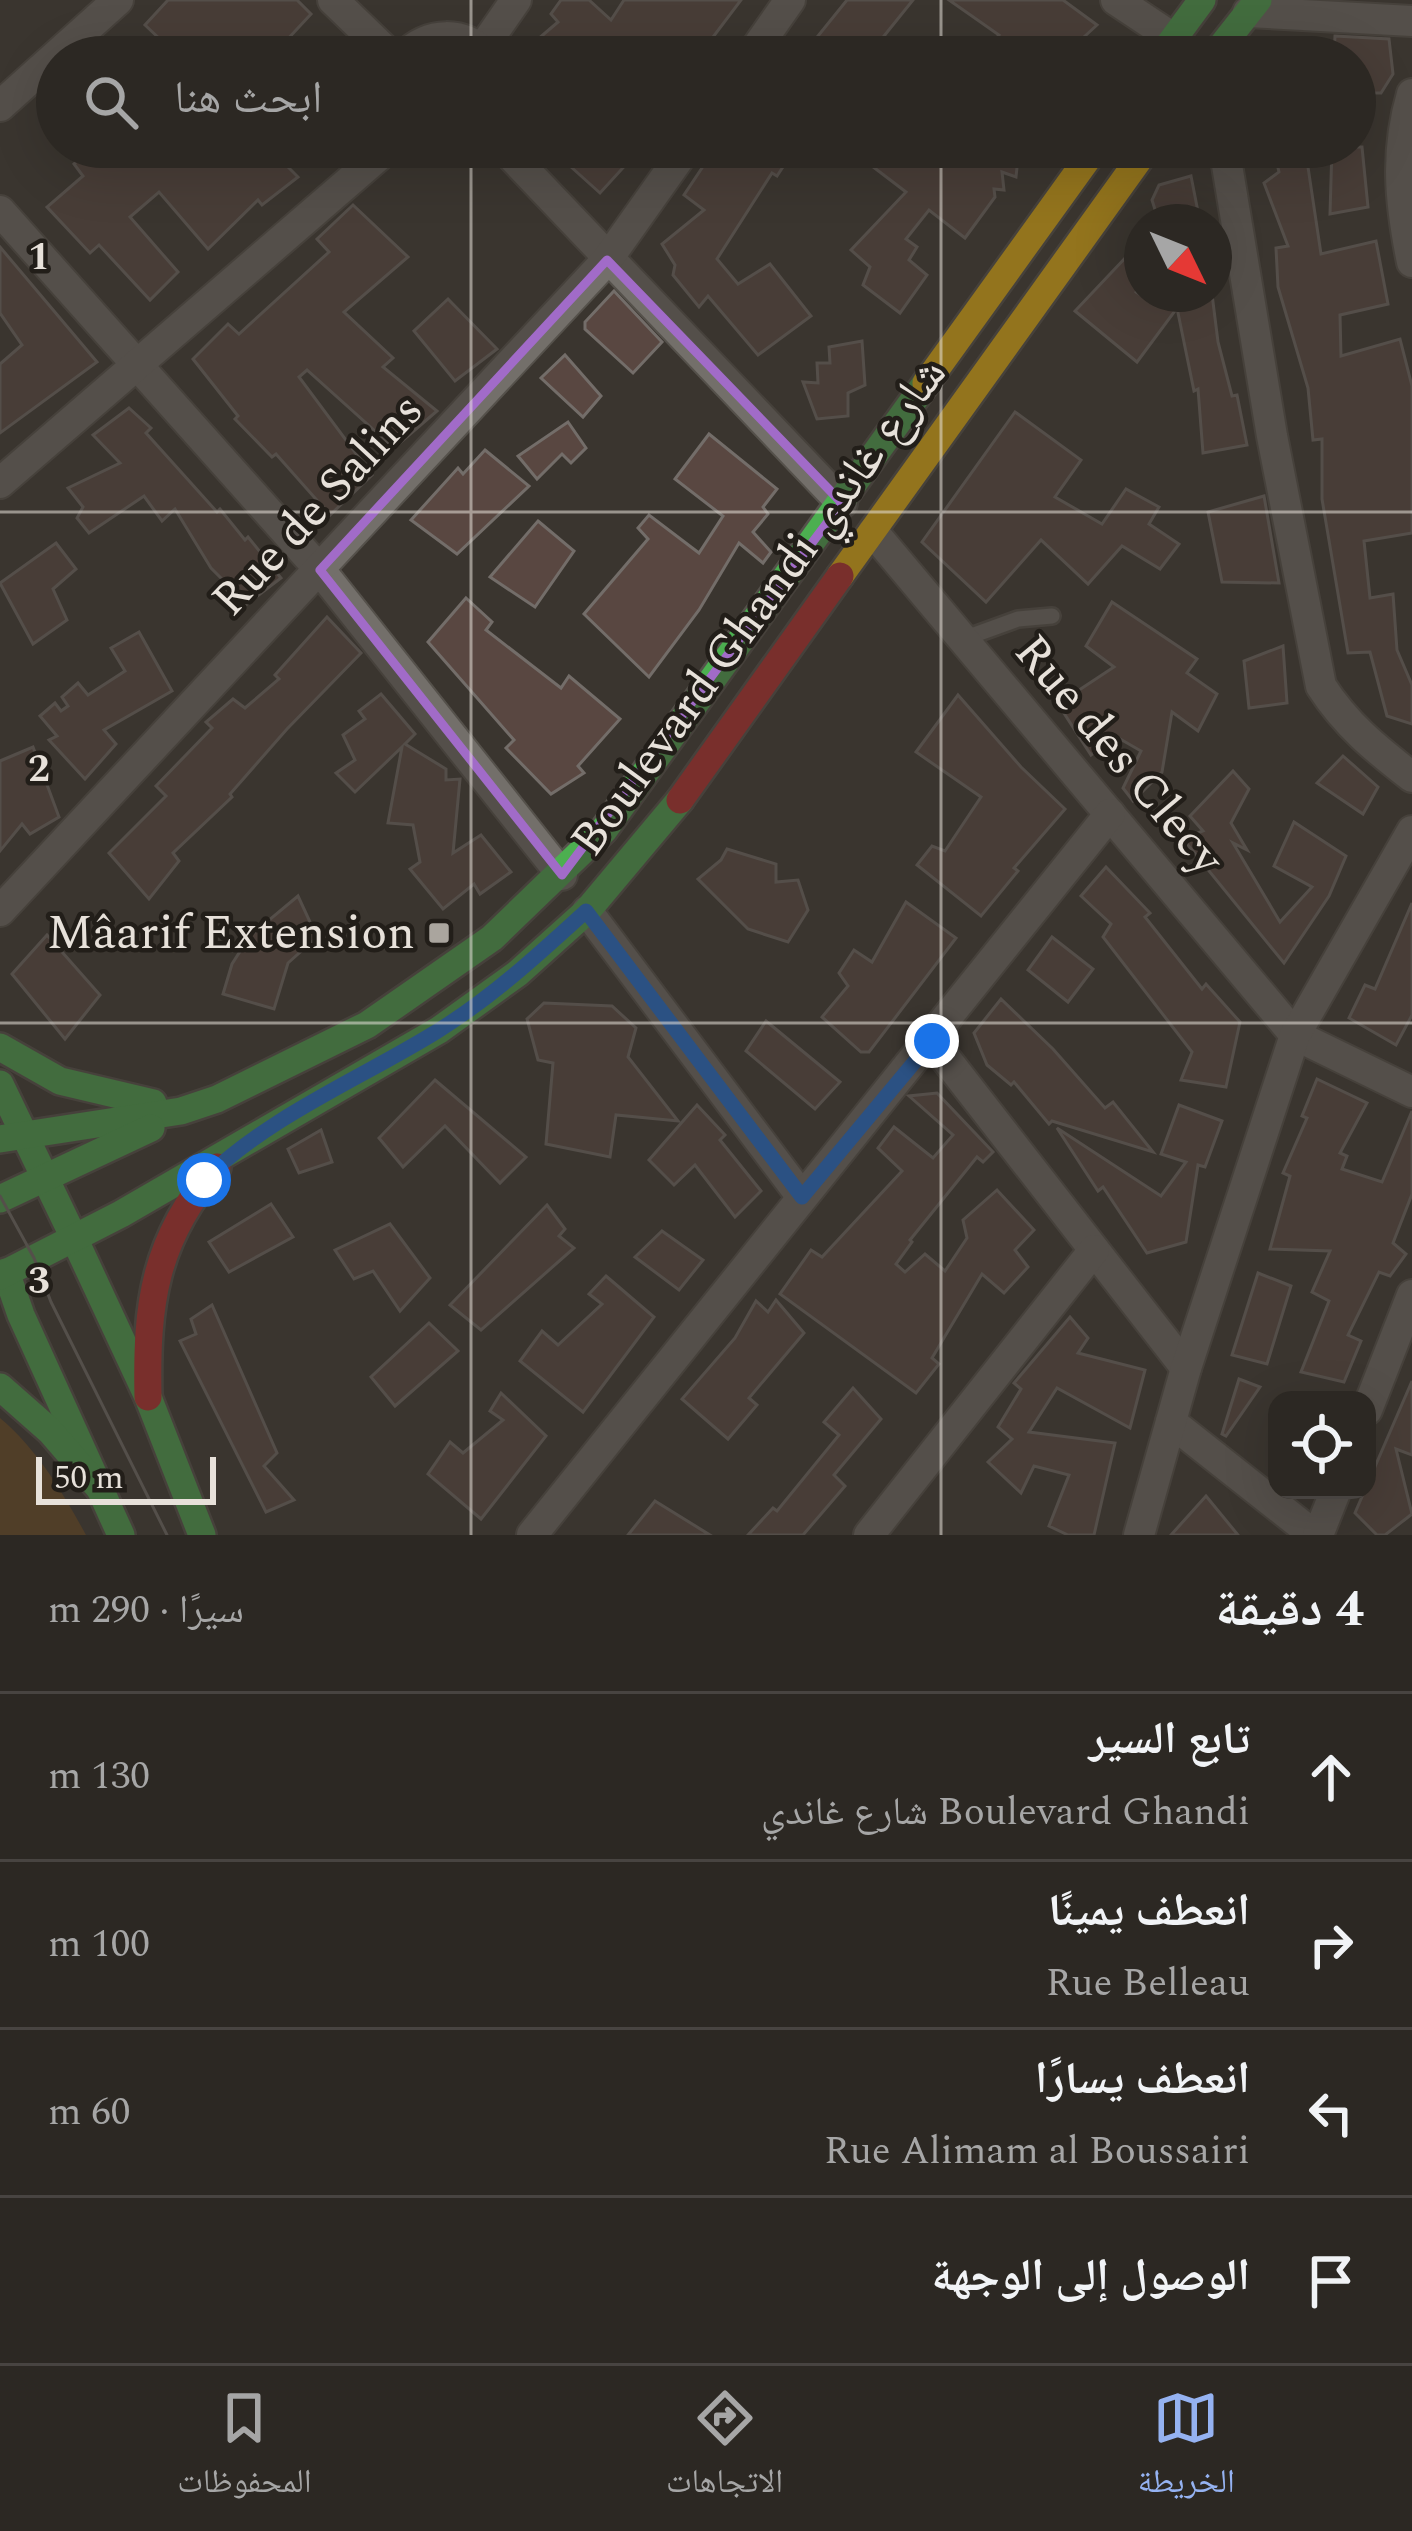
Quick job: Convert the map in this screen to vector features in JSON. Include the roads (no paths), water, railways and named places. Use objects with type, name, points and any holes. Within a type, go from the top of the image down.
[{"type":"main road","points":[[1176,36],[1202,0]]},
{"type":"main road","points":[[1229,36],[1253,6]]},
{"type":"main road","name":"Boulevard Ghandi شارع غاندي","points":[[0,1198],[308,1057],[392,1013],[505,929],[562,875],[604,830],[1081,168]]},
{"type":"main road","name":"Boulevard Ghandi شارع غاندي","points":[[2,1266],[74,1238],[439,1030],[518,973],[586,911],[657,832],[1133,168]]},
{"type":"main road","points":[[0,1047],[60,1081],[185,1110]]},
{"type":"main road","points":[[0,1084],[11,1136],[44,1175],[148,1397],[202,1535]]},
{"type":"main road","name":"Boulevard Ghandi شارع غاندي","points":[[11,1136],[185,1110]]},
{"type":"main road","points":[[148,1397],[146,1333],[156,1269],[183,1208],[238,1146]]},
{"type":"main road","points":[[2,1266],[121,1535]]},
{"type":"main road","points":[[0,1387],[50,1431],[100,1489]]},
{"type":"street","points":[[78,36],[118,0]]},
{"type":"street","points":[[333,0],[370,36]]},
{"type":"street","points":[[495,36],[516,0]]},
{"type":"street","points":[[765,36],[790,0]]},
{"type":"street","points":[[1116,0],[1154,36]]},
{"type":"street","points":[[1253,6],[1412,21]]},
{"type":"street","points":[[0,106],[36,74]]},
{"type":"street","points":[[1412,94],[1399,156],[1400,204],[1412,262]]},
{"type":"street","points":[[0,483],[363,168]]},
{"type":"street","points":[[522,168],[842,503]]},
{"type":"street","name":"Rue de Salins","points":[[0,911],[607,260],[672,168]]},
{"type":"street","points":[[1227,168],[1272,436],[1322,686],[1338,714],[1361,738],[1412,777]]},
{"type":"street","points":[[0,212],[320,570],[562,875]]},
{"type":"street","name":"Rue des Clecy","points":[[874,532],[1295,1036]]},
{"type":"street","points":[[532,1535],[1110,814]]},
{"type":"street","points":[[1139,1535],[1186,1368],[1295,1036],[1412,831]]},
{"type":"street","points":[[586,911],[802,1197]]},
{"type":"street","points":[[1295,1036],[1412,1092]]},
{"type":"street","points":[[932,1041],[1186,1368]]},
{"type":"street","points":[[869,1535],[1094,1250]]},
{"type":"street","points":[[1375,1391],[1412,1295]]},
{"type":"street","points":[[1172,1422],[1316,1535],[1332,1499]]},
{"type":"lane","points":[[963,639],[1018,619],[1052,616]]},
{"type":"tram line","points":[[0,1196],[167,1535]]},
{"type":"place","name":"Mâarif Extension","points":[[439,933]]}]
